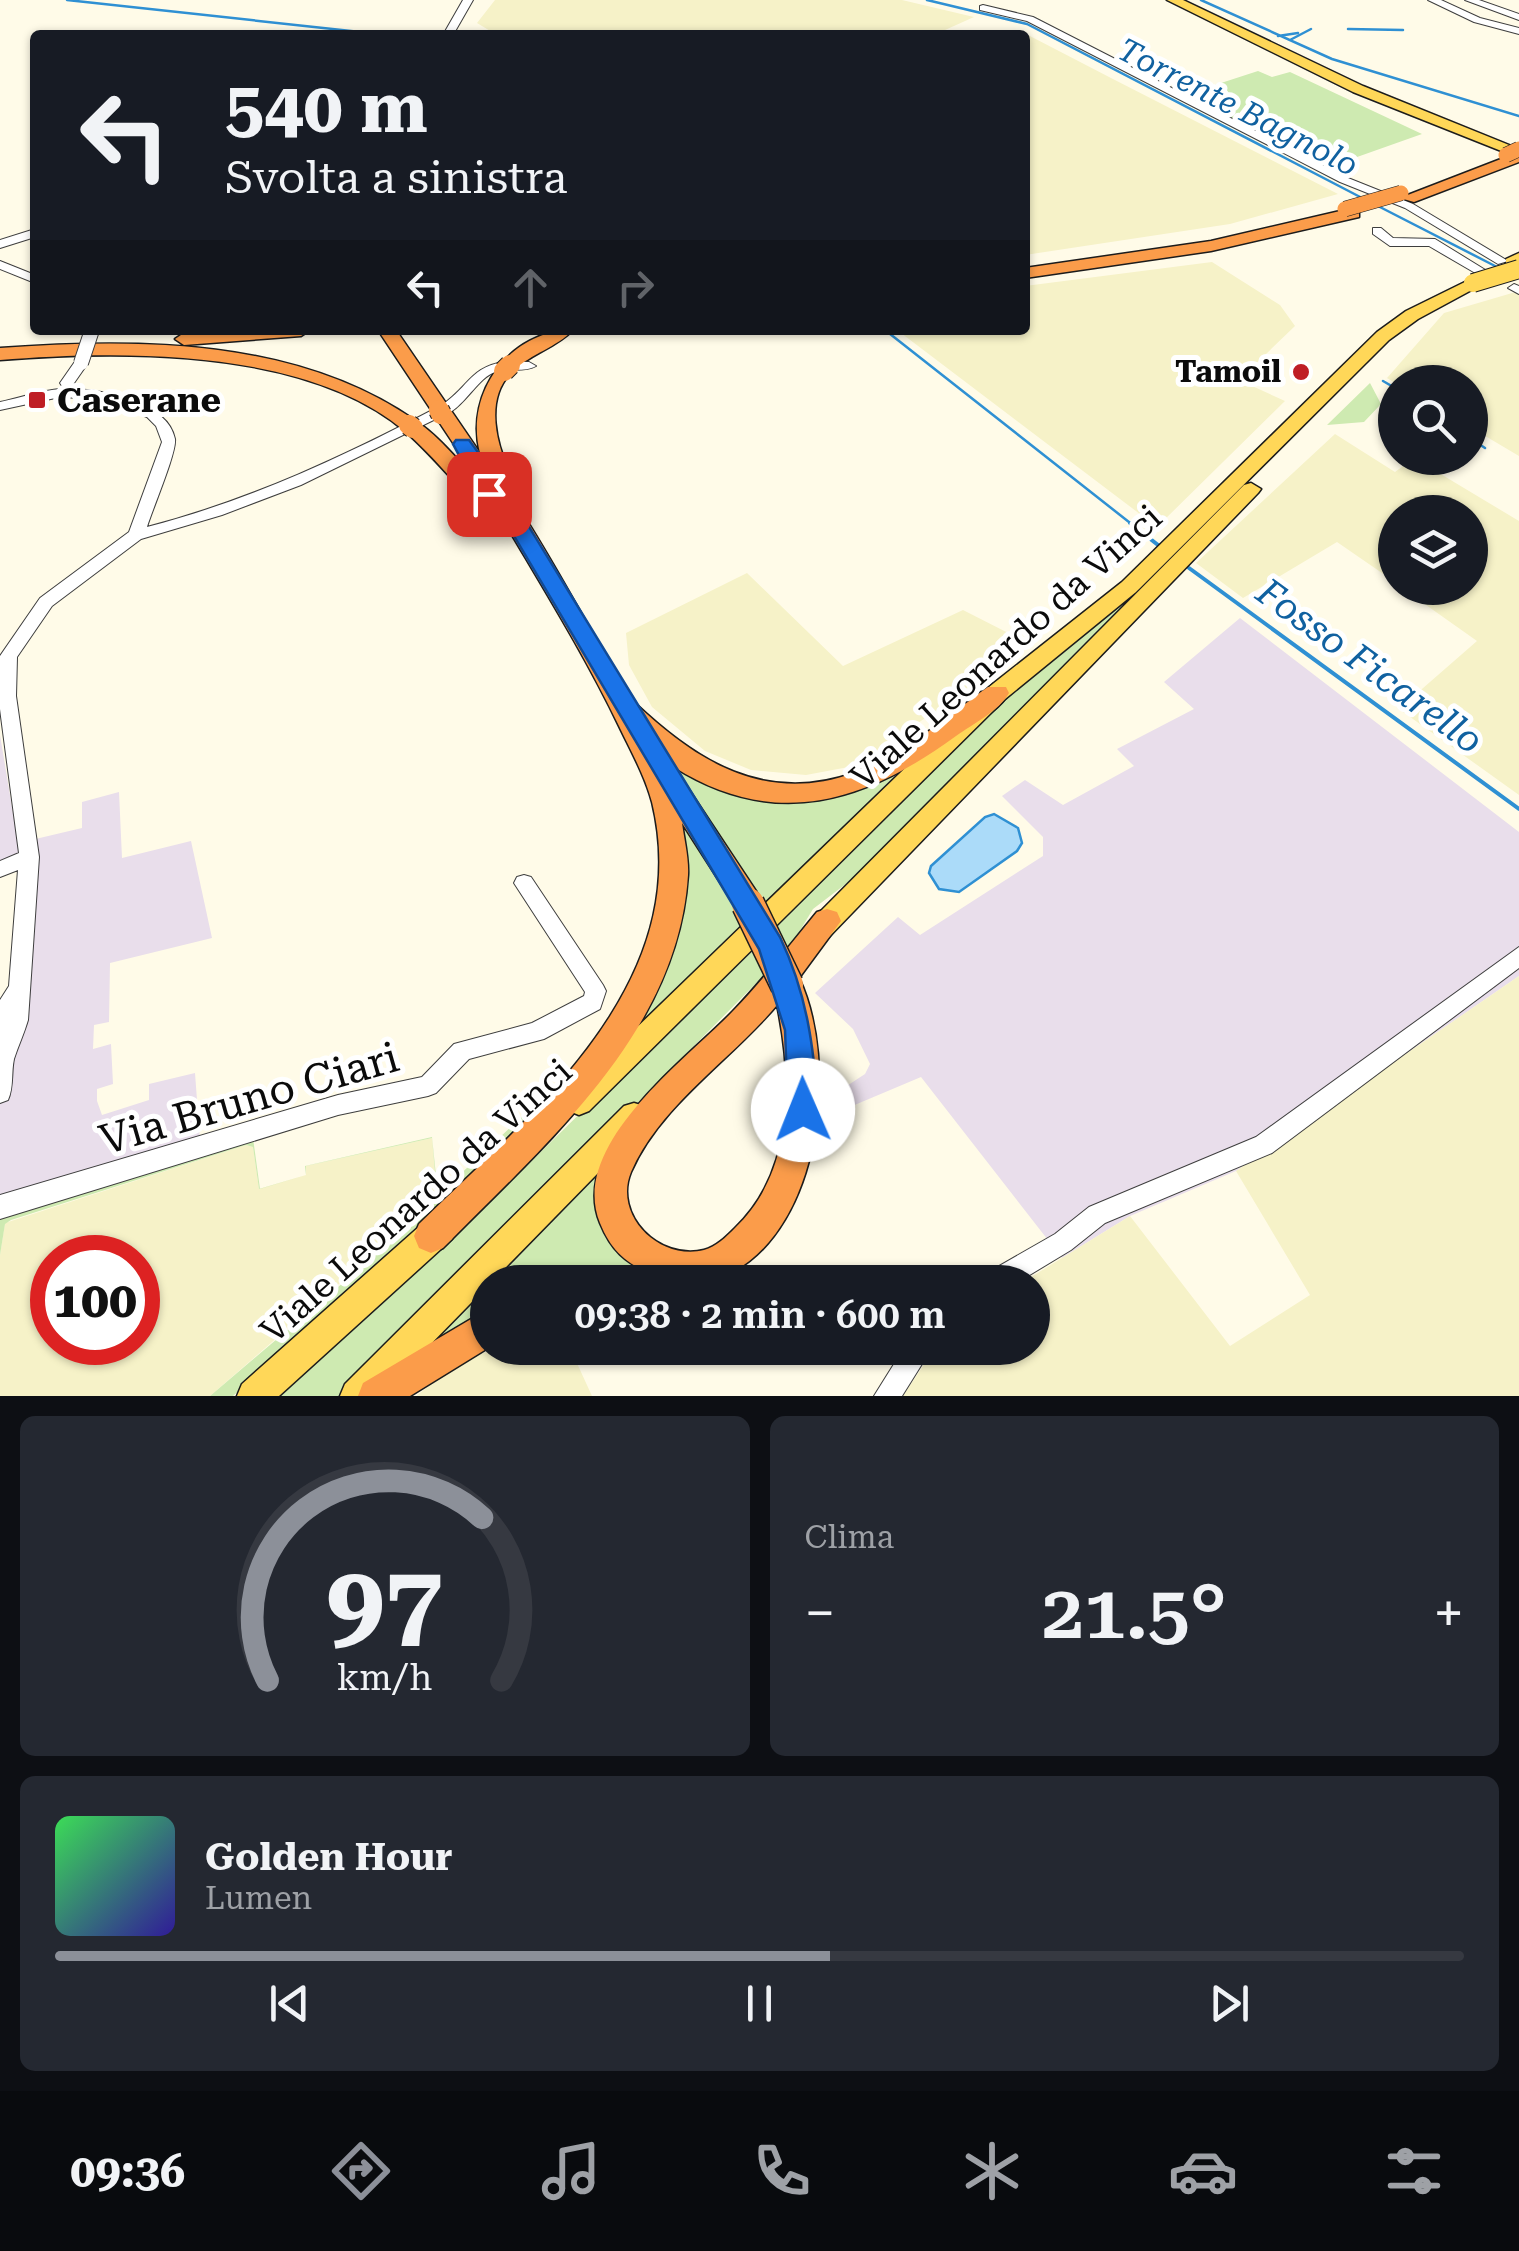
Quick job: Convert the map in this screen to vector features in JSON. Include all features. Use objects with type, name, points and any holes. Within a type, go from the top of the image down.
[{"type":"highway","points":[[1030,268],[1211,246],[1404,195],[1516,155]]},
{"type":"highway","points":[[0,350],[160,335]]},
{"type":"highway","points":[[52,350],[238,335]]},
{"type":"highway","points":[[527,547],[488,450],[483,424],[488,398],[515,367],[557,335]]},
{"type":"highway","points":[[391,336],[746,898],[788,985],[804,1073],[803,1110],[790,1175],[757,1230],[712,1265]]},
{"type":"highway","points":[[0,350],[163,349],[253,360],[337,385],[411,426],[464,476],[527,547]]},
{"type":"highway","points":[[620,700],[672,752],[711,776],[773,792],[800,793],[833,790],[887,769],[997,693]]},
{"type":"highway","points":[[431,1236],[591,1070],[648,986],[668,932],[675,863],[665,804],[620,700]]},
{"type":"highway","points":[[666,1265],[636,1250],[616,1226],[610,1194],[616,1162],[647,1119],[744,1020],[827,921]]},
{"type":"highway","points":[[376,1396],[470,1338]]},
{"type":"main road","points":[[1172,0],[1369,94],[1516,155]]},
{"type":"main road","name":"Viale Leonardo da Vinci","points":[[254,1396],[650,1034],[997,693],[1128,587],[1384,336],[1477,277],[1513,275]]},
{"type":"main road","name":"Viale Leonardo da Vinci","points":[[357,1396],[1388,350],[1443,307],[1513,275]]},
{"type":"street","points":[[451,30],[468,0]]},
{"type":"street","points":[[1433,0],[1477,20],[1519,31]]},
{"type":"street","points":[[1470,0],[1519,17]]},
{"type":"street","points":[[983,8],[1030,19],[1328,172],[1409,206],[1513,275]]},
{"type":"street","points":[[1377,231],[1390,242],[1431,242],[1477,277]]},
{"type":"street","points":[[0,244],[30,235]]},
{"type":"street","points":[[0,265],[30,277]]},
{"type":"street","points":[[72,387],[90,335]]},
{"type":"street","points":[[0,1094],[4,1050],[19,988],[30,857],[6,696],[9,656],[27,624],[46,602],[136,535],[248,503],[448,407],[480,373],[515,367]]},
{"type":"street","points":[[0,406],[72,387],[152,414],[169,437],[136,535]]},
{"type":"street","points":[[0,869],[30,857]]},
{"type":"street","name":"Via Bruno Ciari","points":[[0,1208],[338,1106],[424,1087],[462,1052],[536,1032],[593,1002],[596,991],[524,883]]},
{"type":"street","points":[[1025,1265],[1064,1242],[1097,1215],[1264,1145],[1519,956]]},
{"type":"street","points":[[0,1018],[19,988]]},
{"type":"street","points":[[887,1396],[908,1365]]},
{"type":"shaded area","points":[[495,0],[902,0],[974,17],[945,30],[489,30],[477,23]]},
{"type":"shaded area","points":[[1030,36],[1338,194],[1230,224],[1030,254]]},
{"type":"shaded area","points":[[1212,262],[1280,305],[1295,326],[1239,380],[1285,401],[1157,527],[904,335],[1030,335],[1030,285]]},
{"type":"shaded area","points":[[1519,291],[1519,456],[1488,438],[1488,365],[1398,365],[1444,313]]},
{"type":"shaded area","points":[[1335,434],[1378,461],[1378,475],[1442,475],[1476,495],[1378,495],[1378,570],[1337,542],[1243,598],[1196,563]]},
{"type":"shaded area","points":[[1488,502],[1519,521],[1519,795],[1399,709],[1477,641],[1426,605],[1488,605]]},
{"type":"shaded area","points":[[747,573],[843,666],[963,610],[1020,639],[958,696],[854,766],[806,775],[751,770],[705,751],[652,707],[629,665],[626,633]]},
{"type":"shaded area","points":[[1240,618],[1519,832],[1519,976],[1236,1171],[1130,1216],[1062,1258],[921,1077],[838,1112],[830,1097],[865,1074],[870,1064],[853,1029],[815,993],[898,917],[920,935],[1043,856],[1043,837],[1002,796],[1025,780],[1063,805],[1134,766],[1117,749],[1194,709],[1164,682]]},
{"type":"shaded area","points":[[0,735],[22,867],[0,876]]},
{"type":"shaded area","points":[[119,792],[122,858],[191,841],[212,938],[110,963],[109,1022],[94,1025],[93,1049],[111,1044],[113,1084],[97,1089],[97,1101],[102,1115],[149,1100],[149,1084],[195,1073],[201,1154],[0,1213],[0,1064],[27,841],[82,828],[82,802]]},
{"type":"shaded area","points":[[1519,976],[1519,1396],[903,1396],[924,1365],[1050,1365],[1050,1265],[1130,1216],[1230,1346],[1310,1295],[1236,1171]]},
{"type":"shaded area","points":[[432,1138],[437,1196],[210,1396],[0,1396],[0,1255],[5,1223],[246,1145],[253,1147],[259,1189],[306,1175],[306,1166]]},
{"type":"shaded area","points":[[470,1358],[470,1365],[578,1365],[592,1396],[416,1396]]},
{"type":"green space","points":[[1258,71],[1272,77],[1290,72],[1422,134],[1326,168],[1184,95]]},
{"type":"green space","points":[[1376,351],[881,857],[813,909],[787,952],[477,1265],[470,1265],[470,1272],[347,1396],[276,1396],[457,1234],[1021,681]]},
{"type":"green space","points":[[1370,383],[1378,407],[1364,422],[1327,425]]},
{"type":"green space","points":[[681,770],[730,792],[786,801],[841,795],[891,775],[897,780],[618,1052],[644,1007],[673,823],[683,823],[675,775]]},
{"type":"green space","points":[[546,1107],[394,1256],[233,1396],[210,1396],[364,1265],[437,1196],[432,1138],[306,1166],[306,1175],[305,1166],[432,1137],[438,1195],[531,1108]]},
{"type":"green space","points":[[253,1138],[260,1189],[253,1147],[246,1145],[11,1220],[5,1224],[0,1255],[0,1213]]},
{"type":"green space","points":[[614,1150],[606,1174],[655,1265],[501,1265]]},
{"type":"green space","points":[[470,1297],[470,1328],[422,1346]]},
{"type":"water","points":[[994,814],[1018,828],[1022,843],[1017,851],[959,892],[939,889],[929,873],[931,866],[985,817]]},
{"type":"waterway","name":"Fosso Ficarello","points":[[67,0],[342,30]]},
{"type":"waterway","name":"Torrente Bagnolo","points":[[927,0],[1027,24],[1364,199]]},
{"type":"waterway","points":[[1201,0],[1280,36]]},
{"type":"waterway","points":[[1290,40],[1311,29]]},
{"type":"waterway","points":[[1348,29],[1403,30]]},
{"type":"waterway","points":[[1280,36],[1298,33]]},
{"type":"waterway","points":[[1280,36],[1332,59],[1519,116]]},
{"type":"waterway","name":"Torrente Bagnolo","points":[[1376,205],[1497,267]]},
{"type":"waterway","name":"Fosso Ficarello","points":[[891,335],[1134,526]]},
{"type":"waterway","name":"Fosso Ficarello","points":[[1130,523],[1158,545]]},
{"type":"waterway","name":"Fosso Ficarello","points":[[1189,568],[1519,809]]},
{"type":"place","name":"Tamoil","points":[[1301,372]]},
{"type":"place","name":"Caserane","points":[[37,400]]},
{"type":"route","points":[[489,494],[462,444],[499,494],[527,547],[655,759],[746,898],[770,944],[788,985],[798,1030],[804,1073],[803,1110]]}]
